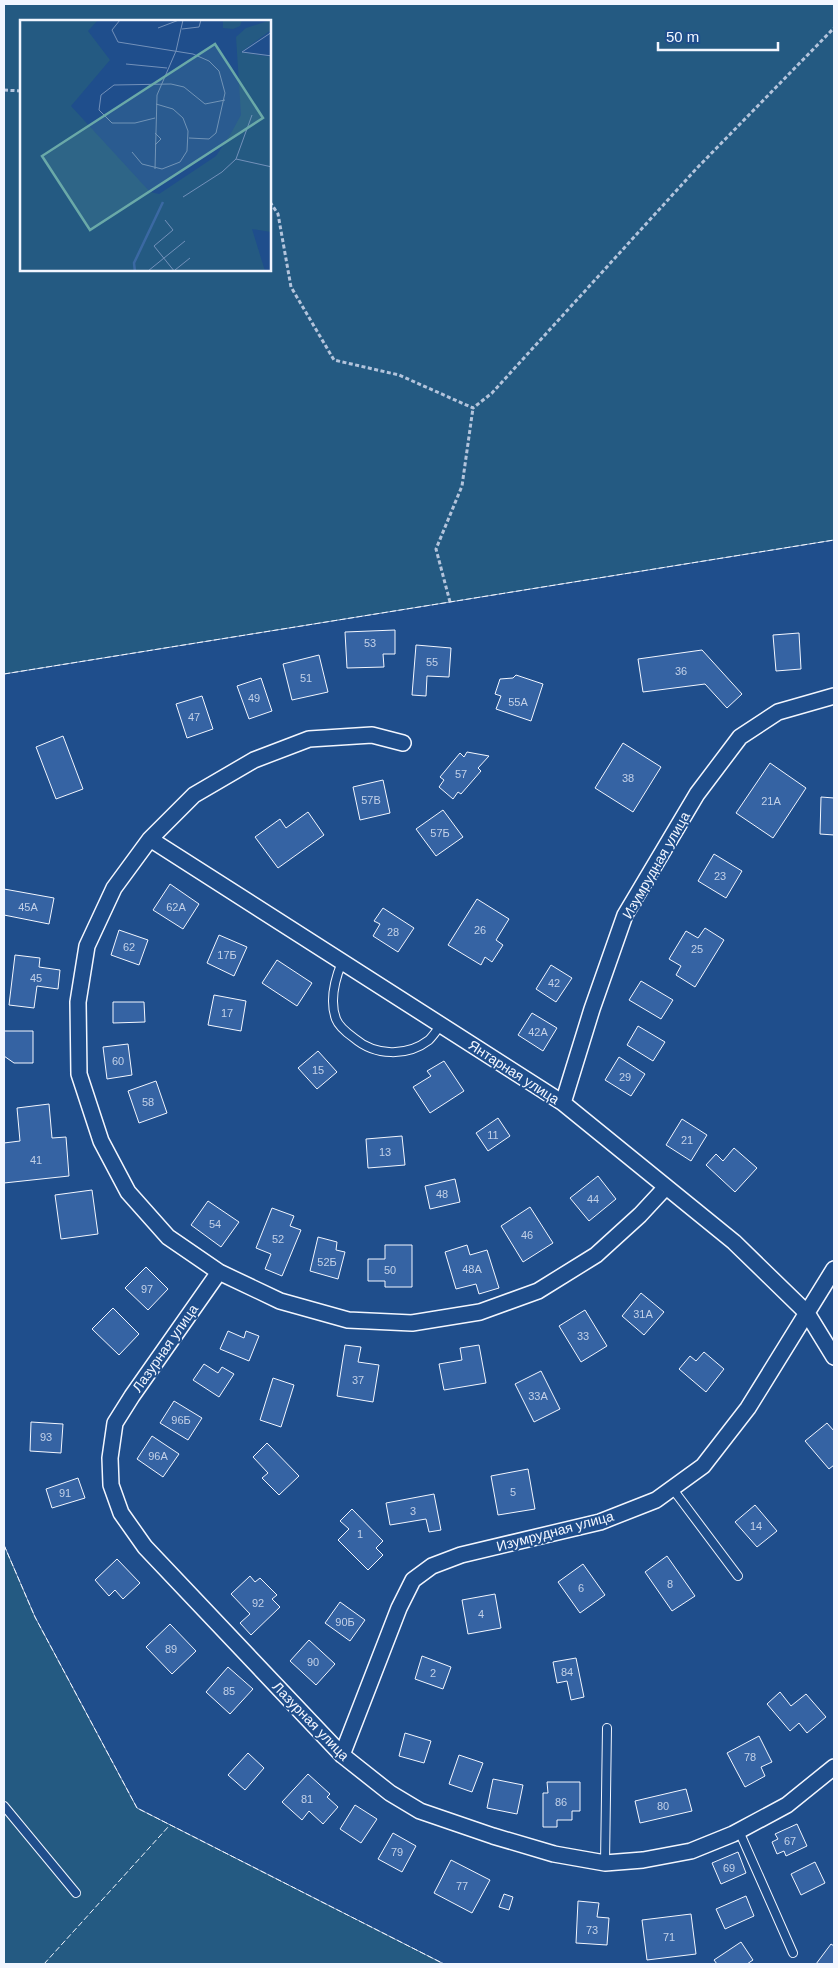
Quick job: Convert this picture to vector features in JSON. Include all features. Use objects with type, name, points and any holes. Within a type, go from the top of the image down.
[{"type":"street","name":"Изумрудная улица","points":[[563,1103],[592,1010],[625,915],[697,794],[740,737],[778,712],[834,696]]},
{"type":"street","points":[[403,743],[372,735],[309,739],[254,760],[194,795],[150,840],[114,888],[87,946],[78,1002],[79,1074],[101,1141],[128,1192],[168,1237],[218,1272],[280,1301],[348,1320],[412,1323],[480,1312],[538,1291],[596,1255],[640,1215],[666,1187]]},
{"type":"street","name":"Янтарная улица","points":[[150,840],[563,1103],[734,1242],[807,1313],[834,1357]]},
{"type":"street","name":"Изумрудная улица","points":[[342,1755],[399,1608],[413,1580],[432,1566],[461,1555],[600,1522],[656,1500],[703,1466],[748,1408],[834,1269]]},
{"type":"street","name":"Лазурная улица","points":[[218,1272],[132,1396],[115,1424],[110,1458],[111,1485],[121,1514],[145,1547],[342,1755],[390,1793],[420,1811],[554,1854],[605,1863],[643,1860],[691,1851],[739,1831],[787,1805],[834,1767]]},
{"type":"lane","points":[[342,962],[334,987],[336,1019],[344,1031],[358,1042],[374,1050],[390,1053],[410,1050],[428,1040],[442,1025]]},
{"type":"lane","points":[[672,1488],[738,1576]]},
{"type":"lane","points":[[605,1863],[607,1728]]},
{"type":"lane","points":[[4,1806],[76,1893]]},
{"type":"lane","points":[[739,1831],[793,1953]]},
{"type":"path","points":[[450,602],[436,549],[462,486],[473,408],[492,393],[697,168],[834,28]]},
{"type":"path","points":[[4,90],[20,92]]},
{"type":"path","points":[[271,204],[278,214],[291,287],[334,360],[399,375],[473,408]]},
{"type":"shaded area","points":[[4,4],[834,4],[834,540],[4,674]]},
{"type":"shaded area","points":[[4,1545],[35,1617],[137,1808],[444,1964],[4,1964]]},
{"type":"building","points":[[395,630],[395,654],[383,654],[384,667],[347,668],[345,632]]},
{"type":"building","points":[[799,633],[801,669],[776,671],[773,635]]},
{"type":"building","points":[[416,645],[451,648],[449,677],[427,676],[426,696],[412,695]]},
{"type":"building","points":[[702,650],[742,694],[727,708],[705,684],[643,692],[638,659]]},
{"type":"building","points":[[319,655],[328,692],[292,700],[283,664]]},
{"type":"building","points":[[516,675],[543,684],[531,721],[496,709],[501,696],[495,694],[500,679],[513,678]]},
{"type":"building","points":[[261,678],[272,711],[249,719],[237,686]]},
{"type":"building","points":[[202,696],[213,729],[187,738],[176,704]]},
{"type":"building","points":[[63,736],[83,789],[56,799],[36,747]]},
{"type":"building","points":[[623,743],[661,767],[633,812],[595,788]]},
{"type":"building","points":[[467,752],[489,756],[478,768],[481,771],[461,794],[458,792],[453,799],[439,787],[444,780],[440,777],[460,753],[464,757]]},
{"type":"building","points":[[770,763],[806,788],[773,838],[736,813]]},
{"type":"building","points":[[383,780],[390,813],[360,820],[353,787]]},
{"type":"building","points":[[821,797],[834,798],[834,835],[820,834]]},
{"type":"building","points":[[443,810],[463,837],[436,856],[416,829]]},
{"type":"building","points":[[308,812],[324,835],[278,868],[255,837],[280,819],[286,828]]},
{"type":"building","points":[[714,854],[742,871],[726,898],[698,881]]},
{"type":"building","points":[[170,884],[199,904],[183,929],[153,910]]},
{"type":"building","points":[[4,889],[54,898],[49,924],[4,915]]},
{"type":"building","points":[[477,899],[509,919],[496,940],[503,945],[492,962],[485,957],[481,965],[448,945]]},
{"type":"building","points":[[383,908],[414,928],[398,952],[373,936],[380,924],[374,921]]},
{"type":"building","points":[[705,928],[724,940],[695,987],[676,975],[681,966],[669,959],[686,931],[698,938]]},
{"type":"building","points":[[119,930],[148,940],[139,965],[111,955]]},
{"type":"building","points":[[219,935],[247,947],[234,976],[207,963]]},
{"type":"building","points":[[15,955],[40,958],[39,967],[60,970],[58,989],[37,986],[34,1008],[9,1005]]},
{"type":"building","points":[[277,960],[312,983],[297,1006],[262,983]]},
{"type":"building","points":[[551,965],[572,978],[556,1002],[536,989]]},
{"type":"building","points":[[641,981],[673,1000],[661,1019],[629,1000]]},
{"type":"building","points":[[214,995],[246,1001],[241,1031],[208,1025]]},
{"type":"building","points":[[113,1002],[144,1002],[145,1022],[113,1023]]},
{"type":"building","points":[[532,1013],[557,1028],[543,1051],[518,1035]]},
{"type":"building","points":[[638,1026],[665,1042],[653,1061],[627,1045]]},
{"type":"building","points":[[4,1031],[33,1031],[33,1063],[14,1063],[4,1056]]},
{"type":"building","points":[[128,1044],[132,1075],[107,1079],[103,1047]]},
{"type":"building","points":[[318,1051],[337,1072],[317,1089],[298,1068]]},
{"type":"building","points":[[619,1057],[645,1074],[631,1096],[605,1080]]},
{"type":"building","points":[[444,1061],[464,1091],[430,1113],[413,1087],[431,1076],[427,1071]]},
{"type":"building","points":[[156,1081],[167,1113],[139,1123],[128,1091]]},
{"type":"building","points":[[49,1104],[52,1138],[66,1137],[69,1176],[4,1183],[4,1143],[20,1141],[17,1108]]},
{"type":"building","points":[[498,1118],[510,1136],[488,1151],[476,1133]]},
{"type":"building","points":[[682,1119],[707,1135],[691,1161],[666,1145]]},
{"type":"building","points":[[402,1136],[405,1165],[368,1168],[366,1139]]},
{"type":"building","points":[[734,1148],[757,1168],[735,1192],[706,1165],[716,1154],[723,1161]]},
{"type":"building","points":[[598,1176],[616,1199],[589,1221],[570,1198]]},
{"type":"building","points":[[455,1179],[460,1202],[430,1209],[425,1186]]},
{"type":"building","points":[[92,1190],[98,1234],[61,1239],[55,1195]]},
{"type":"building","points":[[208,1201],[239,1222],[221,1247],[191,1225]]},
{"type":"building","points":[[530,1207],[553,1243],[523,1262],[501,1226]]},
{"type":"building","points":[[272,1208],[294,1216],[290,1226],[301,1230],[282,1276],[265,1269],[271,1254],[256,1248]]},
{"type":"building","points":[[318,1237],[337,1242],[336,1250],[345,1252],[338,1279],[310,1271]]},
{"type":"building","points":[[385,1245],[412,1245],[412,1287],[385,1287],[385,1281],[368,1281],[368,1259],[385,1259]]},
{"type":"building","points":[[467,1245],[470,1255],[487,1250],[499,1288],[479,1294],[476,1284],[456,1289],[445,1252]]},
{"type":"building","points":[[146,1267],[168,1289],[148,1310],[125,1288]]},
{"type":"building","points":[[641,1293],[664,1312],[644,1335],[622,1316]]},
{"type":"building","points":[[113,1308],[139,1334],[119,1355],[92,1329]]},
{"type":"building","points":[[585,1310],[607,1346],[581,1362],[559,1326]]},
{"type":"building","points":[[228,1331],[244,1338],[246,1331],[259,1336],[249,1361],[220,1349]]},
{"type":"building","points":[[345,1345],[361,1347],[358,1362],[379,1365],[373,1402],[337,1396]]},
{"type":"building","points":[[479,1345],[486,1383],[444,1390],[439,1364],[462,1360],[460,1348]]},
{"type":"building","points":[[704,1352],[724,1369],[706,1392],[679,1369],[690,1356],[696,1361]]},
{"type":"building","points":[[204,1364],[218,1373],[222,1367],[234,1374],[219,1397],[193,1380]]},
{"type":"building","points":[[541,1371],[560,1409],[534,1422],[515,1384]]},
{"type":"building","points":[[273,1378],[294,1385],[281,1427],[260,1420]]},
{"type":"building","points":[[174,1401],[202,1418],[188,1440],[160,1423]]},
{"type":"building","points":[[31,1422],[63,1424],[61,1453],[30,1451]]},
{"type":"building","points":[[827,1423],[834,1431],[834,1465],[829,1469],[805,1441]]},
{"type":"building","points":[[152,1436],[179,1454],[163,1477],[137,1459]]},
{"type":"building","points":[[267,1443],[299,1476],[279,1495],[262,1478],[268,1473],[253,1457]]},
{"type":"building","points":[[528,1469],[535,1509],[498,1515],[491,1476]]},
{"type":"building","points":[[78,1478],[85,1498],[52,1508],[46,1489]]},
{"type":"building","points":[[434,1494],[441,1530],[429,1532],[426,1519],[390,1525],[386,1503]]},
{"type":"building","points":[[755,1505],[777,1531],[757,1547],[735,1522]]},
{"type":"building","points":[[352,1509],[383,1541],[376,1548],[383,1555],[368,1570],[338,1540],[349,1529],[340,1521]]},
{"type":"building","points":[[667,1556],[695,1596],[672,1611],[645,1572]]},
{"type":"building","points":[[117,1559],[140,1583],[123,1599],[115,1590],[109,1596],[95,1580]]},
{"type":"building","points":[[583,1564],[605,1595],[580,1613],[558,1582]]},
{"type":"building","points":[[250,1576],[255,1582],[260,1578],[277,1595],[272,1599],[280,1607],[251,1635],[240,1623],[250,1614],[231,1594]]},
{"type":"building","points":[[495,1594],[501,1628],[468,1634],[462,1600]]},
{"type":"building","points":[[340,1602],[365,1620],[350,1641],[325,1623]]},
{"type":"building","points":[[170,1624],[196,1651],[172,1674],[146,1647]]},
{"type":"building","points":[[309,1640],[335,1664],[316,1685],[290,1661]]},
{"type":"building","points":[[422,1656],[451,1667],[443,1689],[415,1679]]},
{"type":"building","points":[[576,1658],[584,1697],[571,1700],[567,1681],[557,1683],[553,1662]]},
{"type":"building","points":[[228,1667],[253,1689],[230,1714],[206,1692]]},
{"type":"building","points":[[780,1692],[791,1706],[806,1694],[826,1717],[807,1733],[799,1723],[790,1731],[767,1704]]},
{"type":"building","points":[[405,1733],[431,1741],[424,1763],[399,1756]]},
{"type":"building","points":[[759,1736],[772,1762],[761,1767],[765,1776],[745,1787],[727,1753]]},
{"type":"building","points":[[248,1753],[264,1768],[245,1790],[228,1775]]},
{"type":"building","points":[[459,1755],[483,1763],[472,1792],[449,1784]]},
{"type":"building","points":[[308,1774],[330,1794],[327,1797],[338,1807],[323,1824],[309,1811],[302,1820],[282,1802]]},
{"type":"building","points":[[493,1779],[523,1785],[517,1814],[487,1808]]},
{"type":"building","points":[[547,1782],[580,1782],[580,1811],[572,1811],[572,1820],[557,1820],[557,1827],[543,1827],[543,1793],[548,1793]]},
{"type":"building","points":[[686,1789],[692,1811],[640,1823],[635,1801]]},
{"type":"building","points":[[355,1805],[377,1819],[361,1843],[340,1829]]},
{"type":"building","points":[[797,1824],[807,1846],[786,1856],[784,1851],[777,1854],[772,1842],[778,1839],[775,1834]]},
{"type":"building","points":[[393,1833],[416,1846],[402,1872],[378,1859]]},
{"type":"building","points":[[738,1852],[746,1873],[721,1884],[712,1863]]},
{"type":"building","points":[[451,1860],[490,1880],[472,1913],[434,1893]]},
{"type":"building","points":[[815,1862],[825,1883],[801,1895],[791,1874]]},
{"type":"building","points":[[504,1894],[513,1897],[509,1910],[499,1907]]},
{"type":"building","points":[[746,1896],[754,1916],[725,1929],[716,1909]]},
{"type":"building","points":[[578,1901],[599,1903],[597,1917],[609,1918],[607,1945],[576,1943]]},
{"type":"building","points":[[691,1914],[696,1954],[647,1960],[642,1920]]},
{"type":"building","points":[[741,1942],[753,1960],[747,1964],[717,1964],[714,1960]]},
{"type":"building","points":[[831,1944],[834,1946],[834,1964],[816,1964]]},
{"type":"fence","points":[[4,674],[834,540]]},
{"type":"fence","points":[[4,1545],[35,1617],[137,1808],[444,1964]]},
{"type":"fence","points":[[44,1964],[169,1826]]}]
